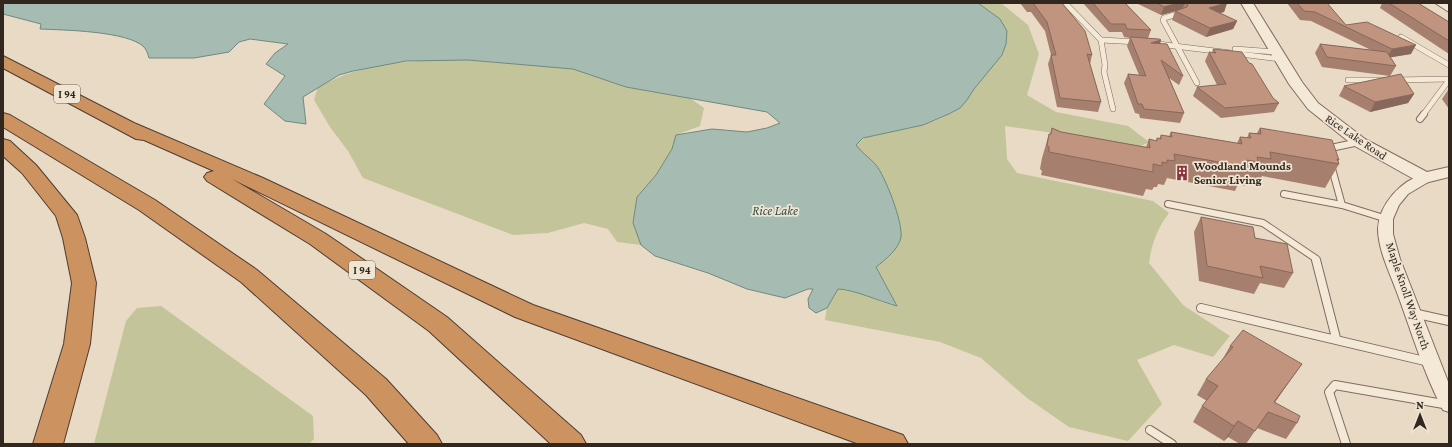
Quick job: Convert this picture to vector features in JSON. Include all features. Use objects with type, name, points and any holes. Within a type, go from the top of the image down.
[{"type":"highway","name":"I 94","points":[[3,61],[132,128],[318,239],[438,324],[570,444]]},
{"type":"highway","points":[[3,119],[147,205],[249,276],[376,387],[427,444]]},
{"type":"highway","points":[[132,128],[256,182],[524,311],[893,444]]},
{"type":"highway","points":[[3,145],[29,169],[66,215],[74,238],[84,283],[77,344],[48,444]]},
{"type":"street","name":"Rice Lake Road","points":[[1247,3],[1304,97],[1324,117],[1359,142],[1425,178]]},
{"type":"street","points":[[1440,3],[1449,9]]},
{"type":"street","name":"Maple Knoll Way North","points":[[1449,172],[1425,178],[1412,184],[1396,198],[1385,227],[1388,244],[1412,313],[1449,405]]},
{"type":"lane","points":[[1065,3],[1101,40],[1105,65],[1104,72],[1114,109]]},
{"type":"lane","points":[[1181,13],[1164,18],[1163,20],[1178,45],[1197,84]]},
{"type":"lane","points":[[1400,36],[1449,66]]},
{"type":"lane","points":[[1101,40],[1178,45],[1223,50],[1237,54],[1279,56]]},
{"type":"lane","points":[[1348,80],[1449,79]]},
{"type":"lane","points":[[1420,119],[1449,79]]},
{"type":"lane","points":[[1342,205],[1328,157],[1322,150],[1359,142]]},
{"type":"lane","points":[[1284,194],[1342,205],[1387,219]]},
{"type":"lane","points":[[1168,204],[1263,223],[1315,258],[1336,338]]},
{"type":"lane","points":[[1201,308],[1336,338],[1431,362]]},
{"type":"lane","points":[[1412,313],[1449,322]]},
{"type":"lane","points":[[1346,444],[1329,392],[1334,385],[1449,405]]},
{"type":"lane","points":[[1150,430],[1172,444]]},
{"type":"green space","points":[[978,3],[1001,3],[1028,25],[1039,54],[1027,95],[1056,112],[1128,126],[1149,142],[1141,146],[1005,126],[1007,159],[1017,173],[1153,201],[1169,213],[1156,236],[1149,263],[1183,305],[1230,336],[1213,357],[1174,345],[1137,360],[1162,404],[1128,441],[1069,427],[1027,398],[981,358],[940,342],[825,320],[827,308],[838,289],[845,289],[860,293],[897,306],[876,267],[890,256],[876,165],[856,146],[869,136],[911,128],[938,120],[954,112],[967,100],[979,78],[1000,19]]},
{"type":"green space","points":[[468,60],[573,69],[626,87],[690,98],[704,108],[700,126],[676,135],[672,149],[656,175],[637,197],[633,223],[641,245],[617,242],[608,229],[584,223],[548,233],[513,235],[363,178],[348,151],[330,127],[314,100],[318,87],[336,78],[372,67],[409,62]]},
{"type":"green space","points":[[161,306],[313,416],[314,439],[309,444],[94,444],[126,321],[137,308]]},
{"type":"water","name":"Rice Lake","points":[[3,3],[978,3],[1000,19],[1007,31],[1006,44],[1002,55],[960,108],[923,125],[863,138],[856,145],[874,162],[880,171],[893,200],[899,221],[901,237],[898,246],[876,267],[897,306],[859,293],[838,289],[827,308],[816,313],[809,308],[808,299],[813,289],[808,289],[785,298],[747,289],[708,273],[655,256],[641,245],[633,223],[637,197],[656,175],[672,149],[676,135],[712,129],[747,132],[767,128],[780,123],[767,112],[626,87],[573,69],[468,60],[406,61],[339,75],[303,97],[306,124],[285,121],[264,104],[285,76],[266,64],[275,53],[288,44],[250,39],[239,42],[229,52],[194,58],[149,58],[144,47],[136,42],[124,38],[95,32],[40,29],[41,24],[3,14]]},
{"type":"building","points":[[1033,3],[1062,3],[1085,31],[1092,55],[1087,54],[1101,102],[1060,98],[1051,55],[1056,55],[1047,22]]},
{"type":"building","points":[[1093,3],[1125,3],[1151,30],[1127,29],[1125,24],[1111,24]]},
{"type":"building","points":[[1157,3],[1178,3],[1164,7]]},
{"type":"building","points":[[1187,3],[1227,3],[1209,8],[1237,21],[1210,28],[1175,11],[1187,7]]},
{"type":"building","points":[[1297,3],[1327,3],[1346,25],[1367,22],[1416,45],[1392,49],[1315,12],[1304,11]]},
{"type":"building","points":[[1389,3],[1418,3],[1449,22],[1449,41]]},
{"type":"building","points":[[1130,37],[1159,39],[1161,40],[1151,43],[1167,44],[1183,76],[1161,60],[1184,113],[1144,109],[1142,104],[1138,104],[1128,74],[1146,76]]},
{"type":"building","points":[[1320,44],[1387,52],[1396,66],[1327,57]]},
{"type":"building","points":[[1213,49],[1242,52],[1249,63],[1252,64],[1273,98],[1279,103],[1225,108],[1197,87],[1226,84],[1209,52],[1216,53]]},
{"type":"building","points":[[1401,74],[1414,94],[1375,102],[1344,86]]},
{"type":"building","points":[[1052,128],[1061,132],[1150,148],[1149,139],[1157,141],[1157,138],[1161,139],[1161,135],[1172,137],[1171,132],[1242,144],[1240,137],[1251,138],[1249,133],[1261,134],[1260,128],[1332,140],[1339,164],[1270,152],[1271,159],[1257,157],[1258,162],[1247,160],[1247,167],[1174,154],[1175,161],[1167,160],[1167,163],[1162,162],[1162,166],[1153,164],[1153,172],[1049,152],[1049,147],[1047,145]]},
{"type":"building","points":[[1201,217],[1253,227],[1255,238],[1287,244],[1293,273],[1260,266],[1263,278],[1207,266]]},
{"type":"building","points":[[1243,330],[1302,364],[1274,402],[1300,416],[1297,423],[1268,412],[1255,431],[1238,421],[1234,426],[1202,406],[1218,386],[1206,379],[1233,347],[1230,346]]},
{"type":"place","name":"Woodland Mounds Senior Living","points":[[1182,173]]}]
